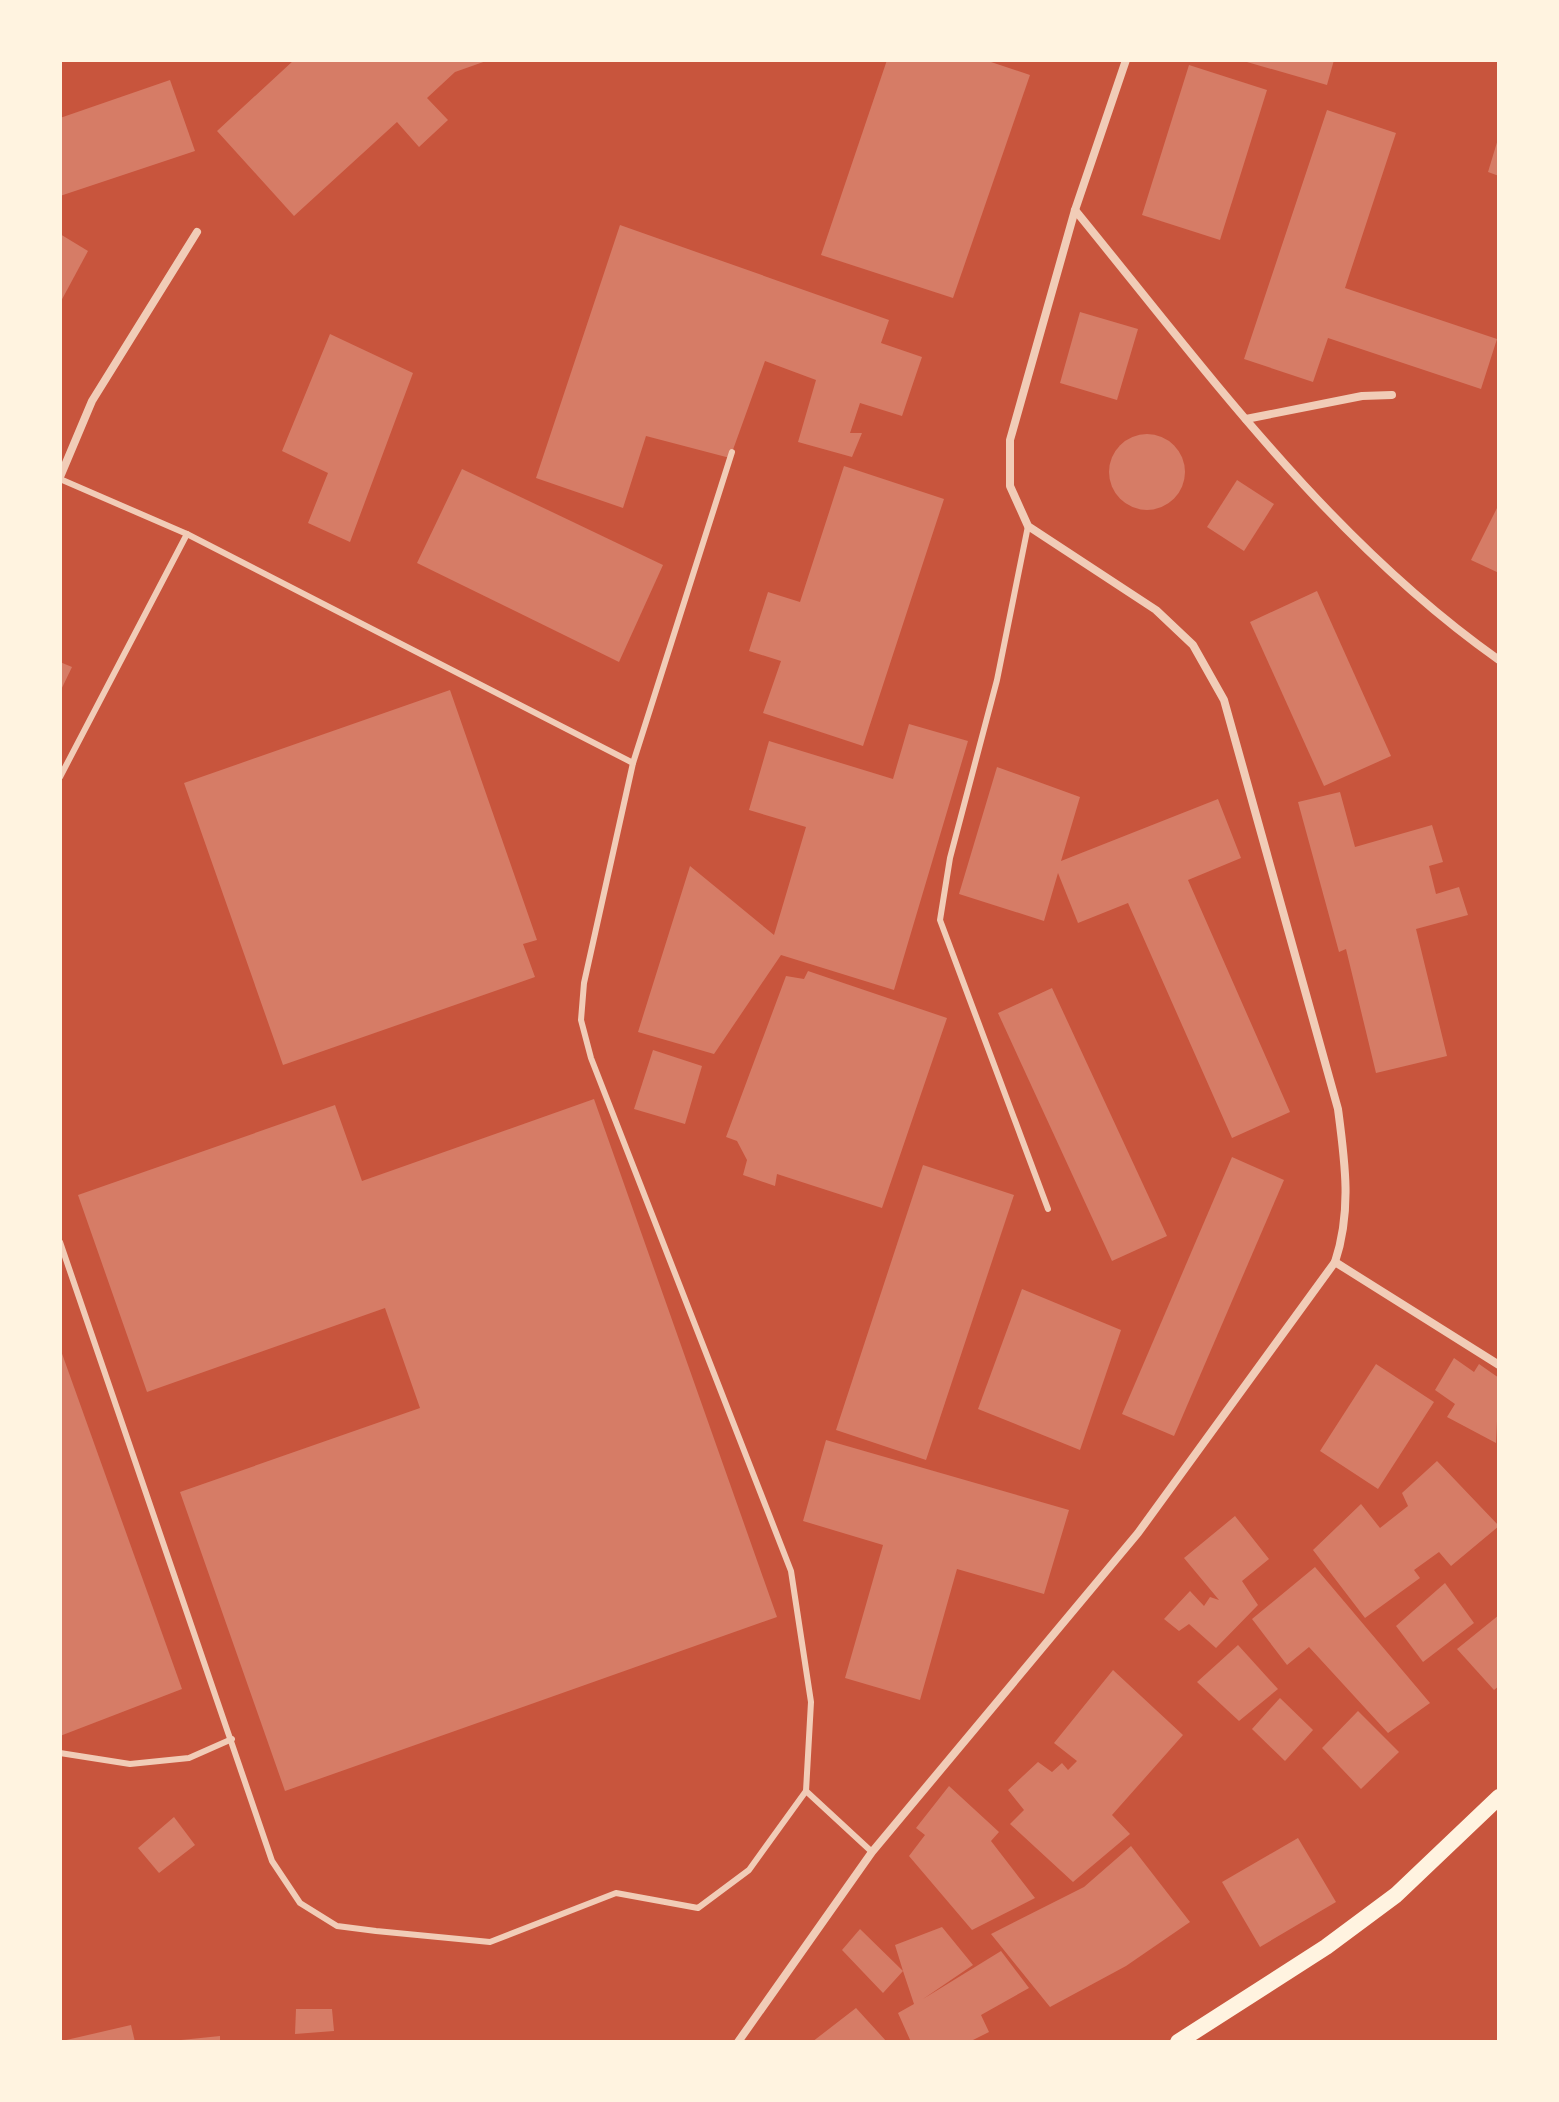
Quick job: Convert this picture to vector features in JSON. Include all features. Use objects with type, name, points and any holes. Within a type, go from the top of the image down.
[{"type":"main road","points":[[1178,2042],[1326,1947],[1396,1895],[1499,1797]]},
{"type":"street","points":[[738,2042],[872,1852],[1138,1533],[1335,1262],[1346,1230],[1347,1172],[1338,1109],[1224,700],[1193,645],[1156,610],[1028,526],[1010,486],[1010,440],[1075,210],[1126,60]]},
{"type":"street","points":[[1075,210],[1246,419],[1356,541],[1452,627],[1499,660]]},
{"type":"street","points":[[60,478],[92,401],[197,232]]},
{"type":"street","points":[[1246,419],[1362,396],[1392,395]]},
{"type":"street","points":[[1335,1262],[1499,1365]]},
{"type":"lane","points":[[60,1242],[272,1861],[300,1903],[337,1926],[490,1942],[616,1893],[698,1908],[749,1870],[806,1791],[811,1702],[791,1571],[591,1058],[581,1020],[584,983],[633,763],[732,452]]},
{"type":"lane","points":[[60,478],[187,534],[633,763]]},
{"type":"lane","points":[[1028,526],[997,680],[950,858],[940,920],[1048,1209]]},
{"type":"lane","points":[[60,777],[187,534]]},
{"type":"lane","points":[[60,1753],[130,1764],[189,1758],[232,1739]]},
{"type":"lane","points":[[806,1791],[872,1852]]},
{"type":"building","points":[[294,60],[489,60],[455,72],[427,98],[448,120],[419,147],[397,122],[294,216],[217,131]]},
{"type":"building","points":[[887,60],[985,60],[1030,75],[953,298],[821,255]]},
{"type":"building","points":[[1240,60],[1334,60],[1327,85]]},
{"type":"building","points":[[1189,65],[1267,90],[1220,240],[1142,215]]},
{"type":"building","points":[[170,80],[195,151],[60,196],[60,118]]},
{"type":"building","points":[[1327,110],[1396,133],[1345,288],[1497,339],[1481,389],[1328,338],[1313,382],[1244,359]]},
{"type":"building","points":[[1499,139],[1499,176],[1488,172]]},
{"type":"building","points":[[620,225],[889,320],[881,343],[922,357],[902,416],[860,403],[850,433],[862,433],[852,457],[798,442],[816,380],[765,361],[730,458],[646,436],[623,508],[536,478]]},
{"type":"building","points":[[60,234],[88,251],[60,303]]},
{"type":"building","points":[[1080,312],[1138,329],[1117,400],[1060,383]]},
{"type":"building","points":[[330,334],[413,373],[350,542],[308,523],[328,473],[282,451]]},
{"type":"building","points":[[1147,434],[1162,437],[1174,445],[1182,457],[1185,472],[1182,487],[1174,499],[1162,507],[1147,510],[1132,507],[1120,499],[1112,487],[1109,472],[1112,457],[1120,445],[1132,437]]},
{"type":"building","points":[[844,466],[944,499],[863,746],[763,713],[781,661],[749,651],[768,592],[800,602]]},
{"type":"building","points":[[462,469],[663,565],[619,662],[417,563]]},
{"type":"building","points":[[1237,480],[1274,504],[1244,551],[1207,527]]},
{"type":"building","points":[[1499,504],[1499,573],[1471,560]]},
{"type":"building","points":[[1317,591],[1391,756],[1324,786],[1250,622]]},
{"type":"building","points":[[60,662],[72,667],[60,692]]},
{"type":"building","points":[[450,690],[537,940],[523,944],[535,977],[283,1065],[184,783]]},
{"type":"building","points":[[909,724],[968,741],[894,990],[781,955],[714,1054],[638,1032],[690,866],[774,935],[806,827],[749,810],[769,741],[893,779]]},
{"type":"building","points":[[997,767],[1080,797],[1061,861],[1218,799],[1241,858],[1188,880],[1290,1112],[1232,1138],[1128,903],[1078,923],[1058,873],[1044,921],[959,894]]},
{"type":"building","points":[[1340,792],[1355,847],[1432,825],[1443,862],[1429,866],[1436,894],[1459,887],[1468,915],[1416,929],[1447,1056],[1376,1073],[1346,949],[1339,952],[1298,802]]},
{"type":"building","points":[[808,971],[947,1018],[882,1208],[777,1174],[775,1186],[743,1175],[747,1160],[737,1141],[726,1137],[786,976],[804,979]]},
{"type":"building","points":[[1052,988],[1167,1236],[1112,1261],[998,1013]]},
{"type":"building","points":[[653,1050],[702,1066],[685,1124],[634,1109]]},
{"type":"building","points":[[594,1099],[777,1617],[285,1791],[180,1492],[420,1408],[385,1308],[147,1392],[78,1195],[335,1105],[362,1181]]},
{"type":"building","points":[[1232,1157],[1284,1180],[1174,1436],[1122,1414]]},
{"type":"building","points":[[923,1165],[1014,1195],[926,1460],[836,1430]]},
{"type":"building","points":[[1022,1289],[1121,1330],[1080,1450],[978,1409]]},
{"type":"building","points":[[60,1348],[182,1689],[60,1736]]},
{"type":"building","points":[[1454,1358],[1474,1372],[1479,1364],[1499,1378],[1496,1443],[1447,1417],[1455,1404],[1435,1390]]},
{"type":"building","points":[[1376,1364],[1434,1402],[1378,1489],[1320,1451]]},
{"type":"building","points":[[826,1440],[1069,1510],[1044,1594],[957,1569],[920,1700],[845,1678],[883,1545],[803,1521]]},
{"type":"building","points":[[1437,1461],[1499,1526],[1451,1566],[1439,1552],[1414,1570],[1420,1578],[1365,1618],[1313,1550],[1361,1504],[1380,1528],[1408,1506],[1402,1493]]},
{"type":"building","points":[[1235,1516],[1269,1559],[1242,1581],[1258,1605],[1216,1648],[1189,1624],[1179,1631],[1164,1619],[1190,1591],[1204,1606],[1210,1597],[1219,1600],[1184,1558]]},
{"type":"building","points":[[1315,1567],[1430,1703],[1388,1733],[1309,1647],[1287,1665],[1252,1619]]},
{"type":"building","points":[[1445,1583],[1474,1623],[1423,1662],[1396,1626]]},
{"type":"building","points":[[1499,1615],[1499,1686],[1494,1690],[1457,1649]]},
{"type":"building","points":[[1238,1645],[1278,1689],[1239,1721],[1197,1682]]},
{"type":"building","points":[[1113,1670],[1183,1735],[1112,1815],[1130,1834],[1073,1882],[1010,1824],[1024,1810],[1008,1790],[1038,1762],[1052,1772],[1062,1763],[1068,1770],[1077,1761],[1054,1743]]},
{"type":"building","points":[[1280,1698],[1313,1730],[1285,1761],[1252,1729]]},
{"type":"building","points":[[1358,1711],[1399,1752],[1361,1789],[1322,1748]]},
{"type":"building","points":[[949,1786],[999,1832],[991,1841],[1035,1898],[972,1930],[909,1856],[925,1835],[916,1828]]},
{"type":"building","points":[[174,1817],[195,1845],[159,1873],[138,1848]]},
{"type":"building","points":[[1298,1838],[1336,1902],[1260,1947],[1222,1882]]},
{"type":"building","points":[[1131,1846],[1190,1922],[1126,1966],[1050,2007],[991,1934],[1084,1887]]},
{"type":"building","points":[[942,1927],[973,1965],[923,1999],[1001,1951],[1029,1988],[981,2015],[989,2032],[969,2042],[911,2042],[898,2013],[914,2004],[895,1945]]},
{"type":"building","points":[[860,1929],[903,1971],[883,1993],[842,1950]]},
{"type":"building","points":[[856,2008],[887,2042],[812,2042]]},
{"type":"building","points":[[296,2009],[332,2009],[334,2031],[295,2034]]},
{"type":"building","points":[[131,2025],[135,2042],[62,2042],[62,2041]]},
{"type":"building","points":[[220,2036],[220,2042],[181,2042],[181,2040]]}]
